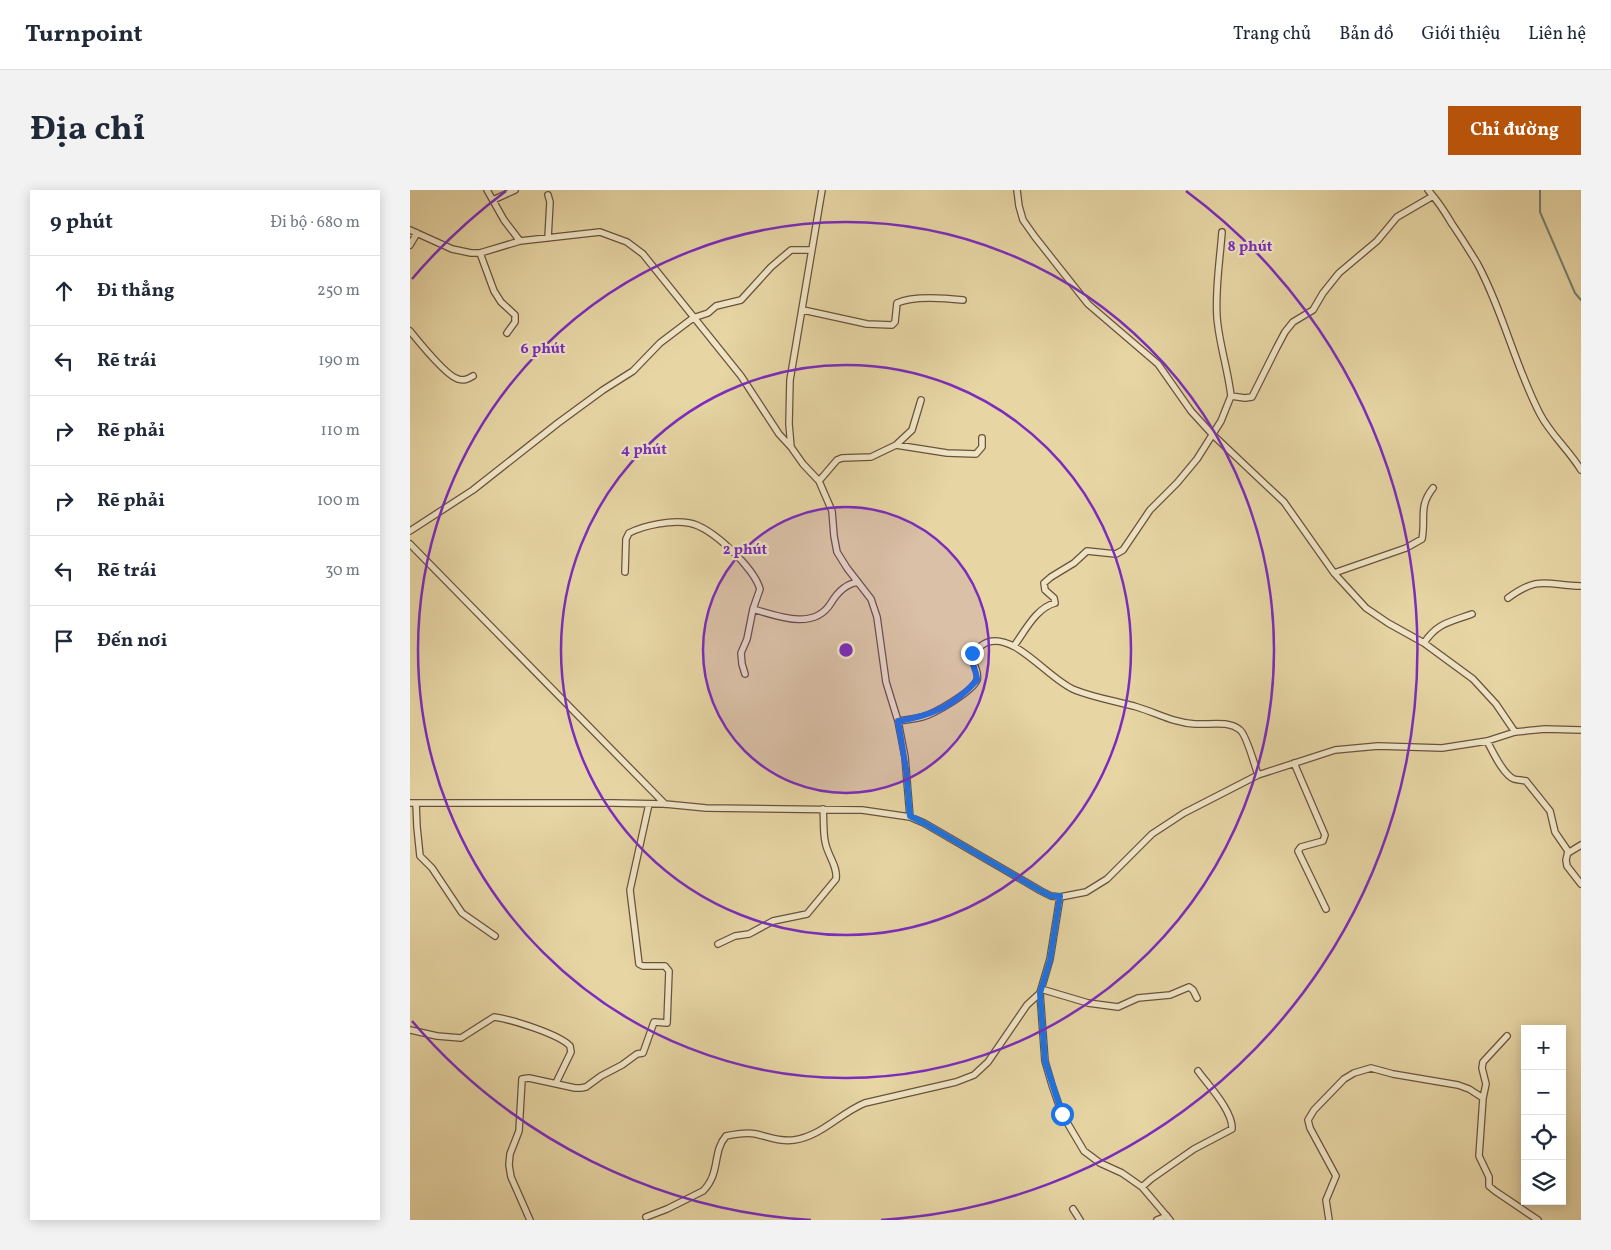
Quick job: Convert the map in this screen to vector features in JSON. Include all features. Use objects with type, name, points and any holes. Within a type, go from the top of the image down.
[{"type":"street","points":[[487,190],[504,220],[520,241]]},
{"type":"street","points":[[492,200],[514,190]]},
{"type":"street","points":[[791,447],[790,380],[822,190]]},
{"type":"street","points":[[1017,190],[1019,206],[1024,220],[1035,237],[1088,304],[1158,364],[1191,411],[1212,434],[1284,502],[1334,573],[1366,608],[1424,643],[1479,685],[1496,704],[1515,732]]},
{"type":"street","points":[[1428,190],[1477,264],[1500,316],[1516,362],[1541,416],[1555,438],[1581,470]]},
{"type":"street","points":[[548,195],[550,202],[548,238]]},
{"type":"street","points":[[1231,396],[1252,397],[1277,346],[1293,322],[1313,310],[1339,273],[1376,241],[1397,217],[1433,196]]},
{"type":"street","points":[[410,230],[452,249],[480,253],[520,241],[600,232],[627,242],[643,254],[741,376],[779,434],[819,481],[832,511],[837,552],[871,599],[877,617],[886,682],[898,721],[907,773],[910,816]]},
{"type":"street","points":[[1014,646],[1036,615],[1044,608],[1055,603],[1054,598],[1045,590],[1044,584],[1051,577],[1074,563],[1087,551],[1119,553],[1150,510],[1177,483],[1197,459],[1221,421],[1231,396],[1217,319],[1216,299],[1222,232]]},
{"type":"street","points":[[410,245],[417,233]]},
{"type":"street","points":[[410,530],[473,490],[558,423],[633,371],[660,344],[693,318],[708,313],[716,306],[741,300],[771,267],[791,250],[811,250]]},
{"type":"street","points":[[480,253],[494,291],[501,302],[516,315],[515,322],[507,333]]},
{"type":"street","points":[[803,310],[866,324],[892,325],[895,322],[897,303],[902,300],[921,298],[963,300]]},
{"type":"street","points":[[410,331],[454,378],[464,380],[473,376]]},
{"type":"street","points":[[819,481],[837,460],[842,458],[871,457],[896,445],[912,430],[921,400]]},
{"type":"street","points":[[896,445],[947,453],[976,454],[982,447],[982,438]]},
{"type":"street","points":[[1334,573],[1406,548],[1422,539],[1423,508],[1426,497],[1433,488]]},
{"type":"street","points":[[625,572],[626,539],[629,533],[652,526],[670,523],[694,524],[728,546],[737,554],[752,574],[760,589],[742,653],[742,664],[745,674]]},
{"type":"street","points":[[410,544],[665,804]]},
{"type":"street","points":[[753,609],[799,620],[808,619],[817,616],[825,610],[840,591],[858,582]]},
{"type":"street","points":[[1508,598],[1522,588],[1537,583],[1581,586]]},
{"type":"street","points":[[1424,643],[1431,632],[1438,627],[1472,614]]},
{"type":"street","points":[[898,721],[923,717],[943,708],[963,694],[977,680],[977,674],[971,659],[972,653],[984,644],[998,641],[1014,646],[1053,678],[1073,690],[1136,707],[1166,719],[1192,724],[1221,724],[1238,728],[1244,735],[1258,775]]},
{"type":"street","points":[[495,936],[462,913],[432,868],[420,856],[413,803],[552,802],[665,804],[706,808],[862,810],[910,816],[1041,891],[1051,896],[1060,896],[1075,895],[1095,887],[1114,872],[1160,828],[1184,812],[1258,775],[1294,763],[1347,748],[1378,746],[1442,748],[1487,741],[1515,732],[1545,728],[1581,730]]},
{"type":"street","points":[[1487,741],[1509,776],[1515,779],[1526,780],[1548,808],[1555,832],[1568,854]]},
{"type":"street","points":[[1294,763],[1325,835],[1323,841],[1301,848],[1298,851],[1326,909]]},
{"type":"street","points":[[530,1220],[511,1177],[509,1165],[510,1154],[519,1131],[522,1095],[521,1082],[524,1078],[529,1078],[575,1088],[586,1087],[637,1054],[643,1053],[654,1022],[667,1023],[669,971],[665,966],[643,966],[639,964],[630,895],[649,804]]},
{"type":"street","points":[[718,944],[735,936],[749,934],[773,921],[807,914],[836,879],[836,872],[825,842],[823,809]]},
{"type":"street","points":[[1581,845],[1568,854],[1566,860],[1567,866],[1581,884]]},
{"type":"street","points":[[646,1217],[703,1191],[708,1186],[714,1177],[720,1149],[726,1136],[753,1134],[784,1141],[794,1140],[828,1127],[854,1108],[866,1103],[956,1082],[974,1075],[988,1062],[1020,1015],[1040,991],[1050,960],[1060,896]]},
{"type":"street","points":[[1040,991],[1088,1003],[1109,1006],[1121,1006],[1138,998],[1170,995],[1189,987],[1197,998]]},
{"type":"street","points":[[1040,991],[1045,1061],[1062,1114],[1080,1145],[1089,1156],[1122,1173],[1142,1188],[1168,1218]]},
{"type":"street","points":[[410,1030],[461,1038],[494,1017],[529,1026],[564,1041],[570,1046],[570,1052],[556,1083]]},
{"type":"street","points":[[1507,1036],[1483,1062],[1482,1068],[1486,1084],[1483,1098],[1479,1156],[1489,1177],[1489,1186],[1538,1220]]},
{"type":"street","points":[[1329,1220],[1326,1200],[1336,1176],[1310,1128],[1308,1120],[1314,1110],[1344,1079],[1354,1073],[1374,1068],[1393,1074],[1458,1085],[1469,1089],[1483,1098]]},
{"type":"street","points":[[1142,1188],[1151,1179],[1194,1149],[1232,1129],[1230,1120],[1220,1100],[1198,1071]]},
{"type":"street","points":[[1073,1209],[1080,1220]]},
{"type":"street","points":[[1157,1220],[1168,1218]]},
{"type":"waterway","points":[[1540,190],[1540,212],[1575,293],[1581,300]]},
{"type":"route","points":[[972,653],[971,659],[976,668],[977,680],[971,687],[943,708],[923,717],[898,721],[905,756],[910,816],[1006,873],[1051,896],[1060,896],[1050,960],[1040,993],[1046,1069],[1062,1114]]}]
